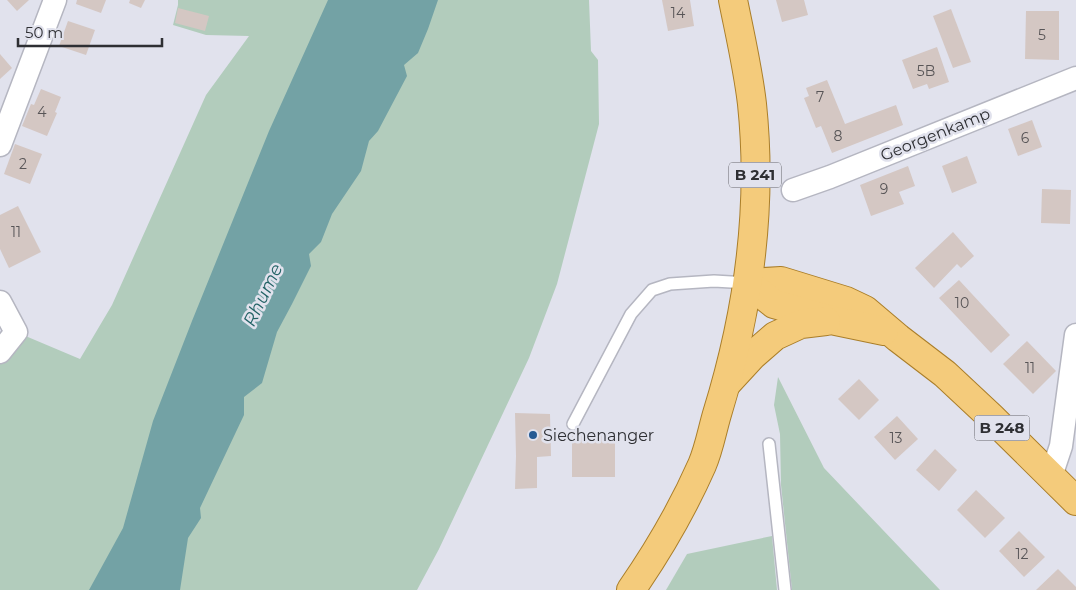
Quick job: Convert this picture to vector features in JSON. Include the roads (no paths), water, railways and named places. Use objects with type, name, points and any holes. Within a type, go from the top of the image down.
[{"type":"main road","name":"B 241","points":[[631,590],[674,519],[702,464],[727,383],[748,284],[755,205],[754,134],[752,103],[733,0]]},
{"type":"main road","name":"B 248","points":[[748,284],[781,281],[846,301],[865,310],[945,374],[1076,501]]},
{"type":"main road","name":"B 248","points":[[748,284],[774,304],[832,320],[891,332]]},
{"type":"main road","points":[[727,383],[752,356],[775,336],[801,324],[832,320]]},
{"type":"street","points":[[0,145],[55,0]]},
{"type":"street","name":"Georgenkamp","points":[[793,190],[1076,78]]},
{"type":"street","points":[[0,302],[16,332],[0,352]]},
{"type":"street","points":[[1051,476],[1061,446],[1076,335]]},
{"type":"lane","points":[[573,424],[632,314],[652,290],[670,284],[714,281],[748,284]]},
{"type":"lane","points":[[769,444],[785,590]]},
{"type":"water","name":"Rhume","points":[[328,0],[438,0],[418,53],[404,65],[407,76],[378,131],[369,141],[361,171],[332,214],[321,242],[309,254],[311,266],[277,332],[262,383],[244,397],[244,415],[200,508],[201,518],[188,538],[180,590],[89,590],[123,528],[153,421],[269,131]]},
{"type":"place","name":"Siechenanger","points":[[533,435]]}]
